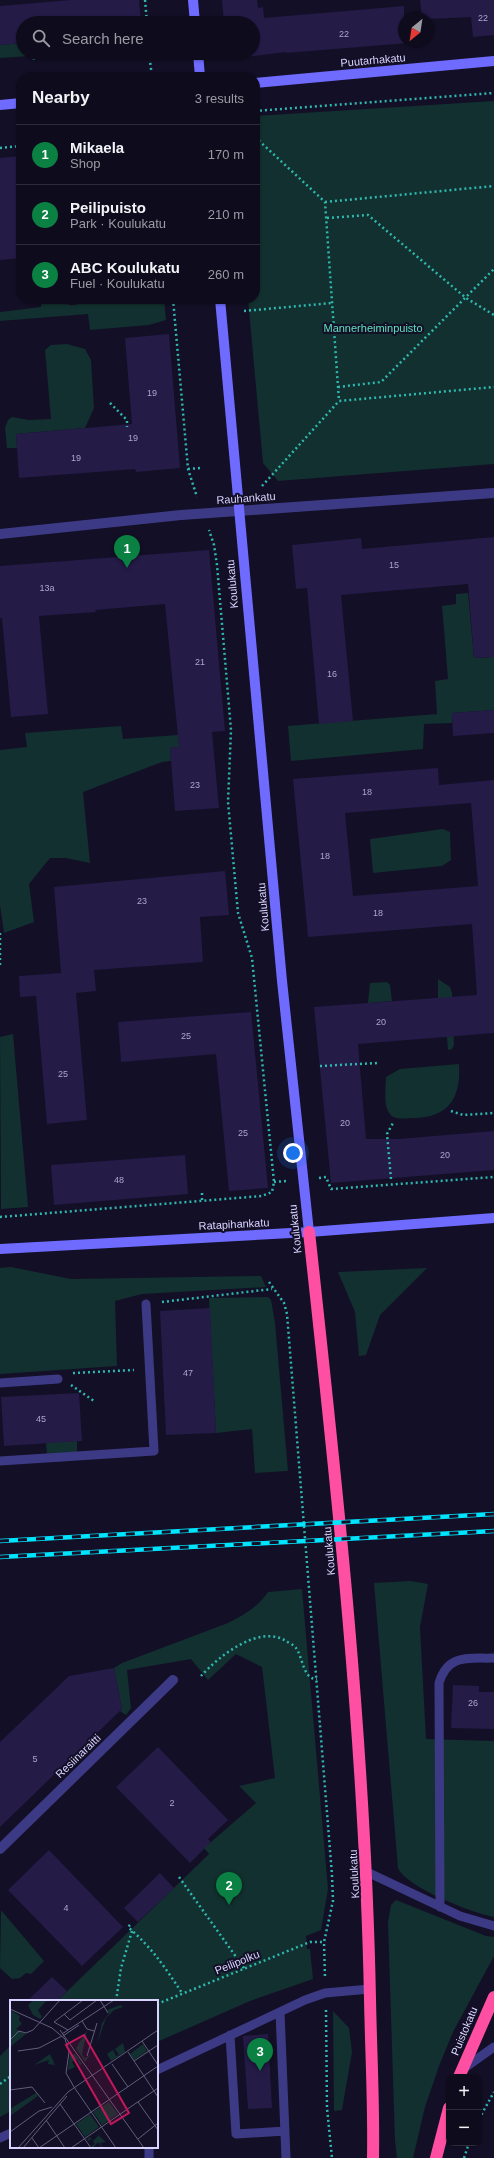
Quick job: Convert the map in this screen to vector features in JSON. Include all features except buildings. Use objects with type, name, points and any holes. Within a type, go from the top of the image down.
[{"type":"highway","name":"Koulukatu","points":[[309,1232],[336,1479],[351,1650],[367,1872],[373,2158]]},
{"type":"highway","name":"Puistokatu","points":[[460,2073],[494,1996]]},
{"type":"highway","points":[[436,2158],[448,2110]]},
{"type":"main road","points":[[192,0],[194,16]]},
{"type":"main road","points":[[199,60],[200,72]]},
{"type":"main road","name":"Puutarhakatu","points":[[260,83],[494,61]]},
{"type":"main road","points":[[0,105],[16,104]]},
{"type":"main road","name":"Koulukatu","points":[[220,304],[282,981],[309,1232]]},
{"type":"main road","name":"Ratapihankatu","points":[[0,1249],[309,1232],[494,1218]]},
{"type":"street","name":"Rauhankatu","points":[[0,534],[239,511],[494,493]]},
{"type":"street","name":"Resiinaraitti","points":[[0,1849],[173,1680]]},
{"type":"lane","points":[[0,1461],[154,1451],[146,1304]]},
{"type":"lane","points":[[0,1383],[58,1379]]},
{"type":"lane","points":[[440,1907],[439,1683],[442,1674],[453,1662],[461,1659],[494,1658]]},
{"type":"lane","points":[[367,1872],[440,1907],[485,1925],[494,1926]]},
{"type":"lane","points":[[158,2070],[280,2012],[325,1994],[370,1989]]},
{"type":"lane","points":[[280,2012],[286,2158]]},
{"type":"lane","points":[[230,2036],[236,2134],[285,2131]]},
{"type":"lane","points":[[460,2073],[494,2047]]},
{"type":"lane","points":[[0,2138],[10,2133]]},
{"type":"path","points":[[145,0],[146,16]]},
{"type":"path","points":[[150,60],[151,72]]},
{"type":"path","points":[[260,112],[494,93]]},
{"type":"path","points":[[261,142],[325,202],[339,401]]},
{"type":"path","points":[[0,148],[16,146]]},
{"type":"path","points":[[325,202],[494,186]]},
{"type":"path","points":[[327,218],[368,216],[466,298],[494,315]]},
{"type":"path","points":[[338,387],[381,382],[494,269]]},
{"type":"path","points":[[244,311],[332,303]]},
{"type":"path","points":[[173,304],[188,469],[200,468]]},
{"type":"path","points":[[262,486],[339,401],[494,387]]},
{"type":"path","points":[[110,403],[127,420],[127,427]]},
{"type":"path","points":[[0,1217],[262,1196],[272,1192],[274,1182],[252,958],[238,913],[228,802],[231,730],[214,545]]},
{"type":"path","points":[[0,933],[0,968]]},
{"type":"path","points":[[320,1066],[378,1063]]},
{"type":"path","points":[[451,1111],[463,1115],[494,1113]]},
{"type":"path","points":[[390,1179],[387,1134],[393,1123]]},
{"type":"path","points":[[326,1177],[331,1189],[494,1177]]},
{"type":"path","points":[[202,1194],[202,1201]]},
{"type":"path","points":[[269,1282],[272,1289],[284,1304],[287,1314],[332,1875],[332,1901],[324,1942],[327,2108],[332,2158]]},
{"type":"path","points":[[146,1304],[272,1289]]},
{"type":"path","points":[[58,1379],[72,1373],[150,1370]]},
{"type":"path","points":[[58,1379],[78,1388],[94,1401]]},
{"type":"path","points":[[201,1676],[225,1654],[240,1644],[266,1637],[279,1637],[296,1648],[308,1676],[312,1680],[316,1680]]},
{"type":"path","points":[[179,1878],[244,1968]]},
{"type":"path","points":[[130,1925],[128,1927],[155,1953],[182,1993]]},
{"type":"path","points":[[116,2000],[121,1968],[132,1931]]},
{"type":"path","name":"Peilipolku","points":[[158,2004],[310,1942],[324,1942]]},
{"type":"path","points":[[0,2084],[10,2077]]},
{"type":"path","points":[[482,2114],[494,2092]]},
{"type":"path","points":[[464,2158],[468,2146]]},
{"type":"green space","points":[[16,44],[16,57],[0,58],[0,45]]},
{"type":"green space","name":"Mannerheiminpuisto","points":[[494,101],[494,464],[278,481],[263,463],[248,304],[260,304],[260,116]]},
{"type":"green space","points":[[41,304],[164,304],[166,320],[149,325],[90,330],[88,314],[0,321],[0,312],[41,307]]},
{"type":"green space","points":[[67,344],[85,349],[91,360],[94,408],[85,428],[16,434],[17,448],[7,448],[5,428],[8,420],[12,417],[29,420],[51,419],[45,350],[51,345]]},
{"type":"green space","points":[[468,593],[474,658],[494,657],[494,710],[452,713],[452,723],[424,724],[423,749],[291,761],[288,726],[437,714],[435,681],[448,679],[442,606],[456,604],[456,594]]},
{"type":"green space","points":[[121,726],[123,739],[178,735],[179,747],[170,748],[171,761],[162,762],[83,792],[90,863],[66,858],[50,858],[29,884],[34,922],[4,933],[0,905],[0,750],[27,747],[25,733]]},
{"type":"green space","points":[[443,829],[450,832],[451,860],[442,866],[373,873],[370,839]]},
{"type":"green space","points":[[438,979],[450,987],[452,993],[454,1045],[452,1049],[448,1050],[444,998],[438,998]]},
{"type":"green space","points":[[387,982],[390,985],[392,1001],[368,1003],[370,983]]},
{"type":"green space","points":[[13,1034],[28,1207],[1,1209],[0,1037]]},
{"type":"green space","points":[[459,1064],[458,1087],[455,1096],[444,1109],[436,1114],[426,1117],[414,1118],[397,1118],[392,1116],[389,1112],[385,1098],[386,1077],[400,1069]]},
{"type":"green space","points":[[11,1267],[71,1279],[261,1276],[266,1287],[142,1294],[115,1301],[117,1366],[0,1374],[0,1268]]},
{"type":"green space","points":[[427,1268],[380,1315],[366,1355],[359,1356],[355,1312],[338,1272]]},
{"type":"green space","points":[[268,1297],[271,1300],[275,1323],[288,1471],[255,1473],[252,1429],[216,1433],[209,1298]]},
{"type":"green space","points":[[77,1441],[77,1452],[47,1454],[46,1443]]},
{"type":"green space","points":[[410,1581],[428,1584],[420,1627],[426,1739],[494,1741],[494,1917],[457,1905],[427,1891],[414,1884],[404,1876],[398,1868],[374,1583]]},
{"type":"green space","points":[[302,1589],[328,1889],[321,1930],[306,1936],[307,1949],[310,1949],[313,1979],[250,2001],[158,2042],[158,2000],[58,2000],[209,1854],[204,1848],[256,1803],[239,1786],[275,1778],[262,1667],[236,1654],[208,1680],[191,1659],[127,1670],[131,1708],[126,1715],[120,1711],[122,1709],[114,1668],[122,1663],[228,1623],[250,1610],[260,1602],[268,1592]]},
{"type":"green space","points":[[396,1900],[486,1936],[494,1937],[494,1956],[453,2032],[439,2066],[425,2107],[413,2158],[397,2158],[395,2141],[388,1922],[391,1905]]},
{"type":"green space","points":[[1,1910],[44,1961],[31,1974],[26,1973],[20,1978],[12,1979],[0,1968]]},
{"type":"green space","points":[[333,2011],[349,2028],[352,2052],[342,2110],[334,2111]]},
{"type":"green space","points":[[10,2046],[10,2112],[0,2117],[0,2056]]},
{"type":"railway","points":[[0,1541],[494,1514]]},
{"type":"railway","points":[[0,1557],[494,1531]]},
{"type":"place","name":"Mikaela","points":[[127,568]]},
{"type":"place","name":"Peilipuisto","points":[[229,1905]]},
{"type":"place","name":"ABC Koulukatu","points":[[260,2071]]}]
